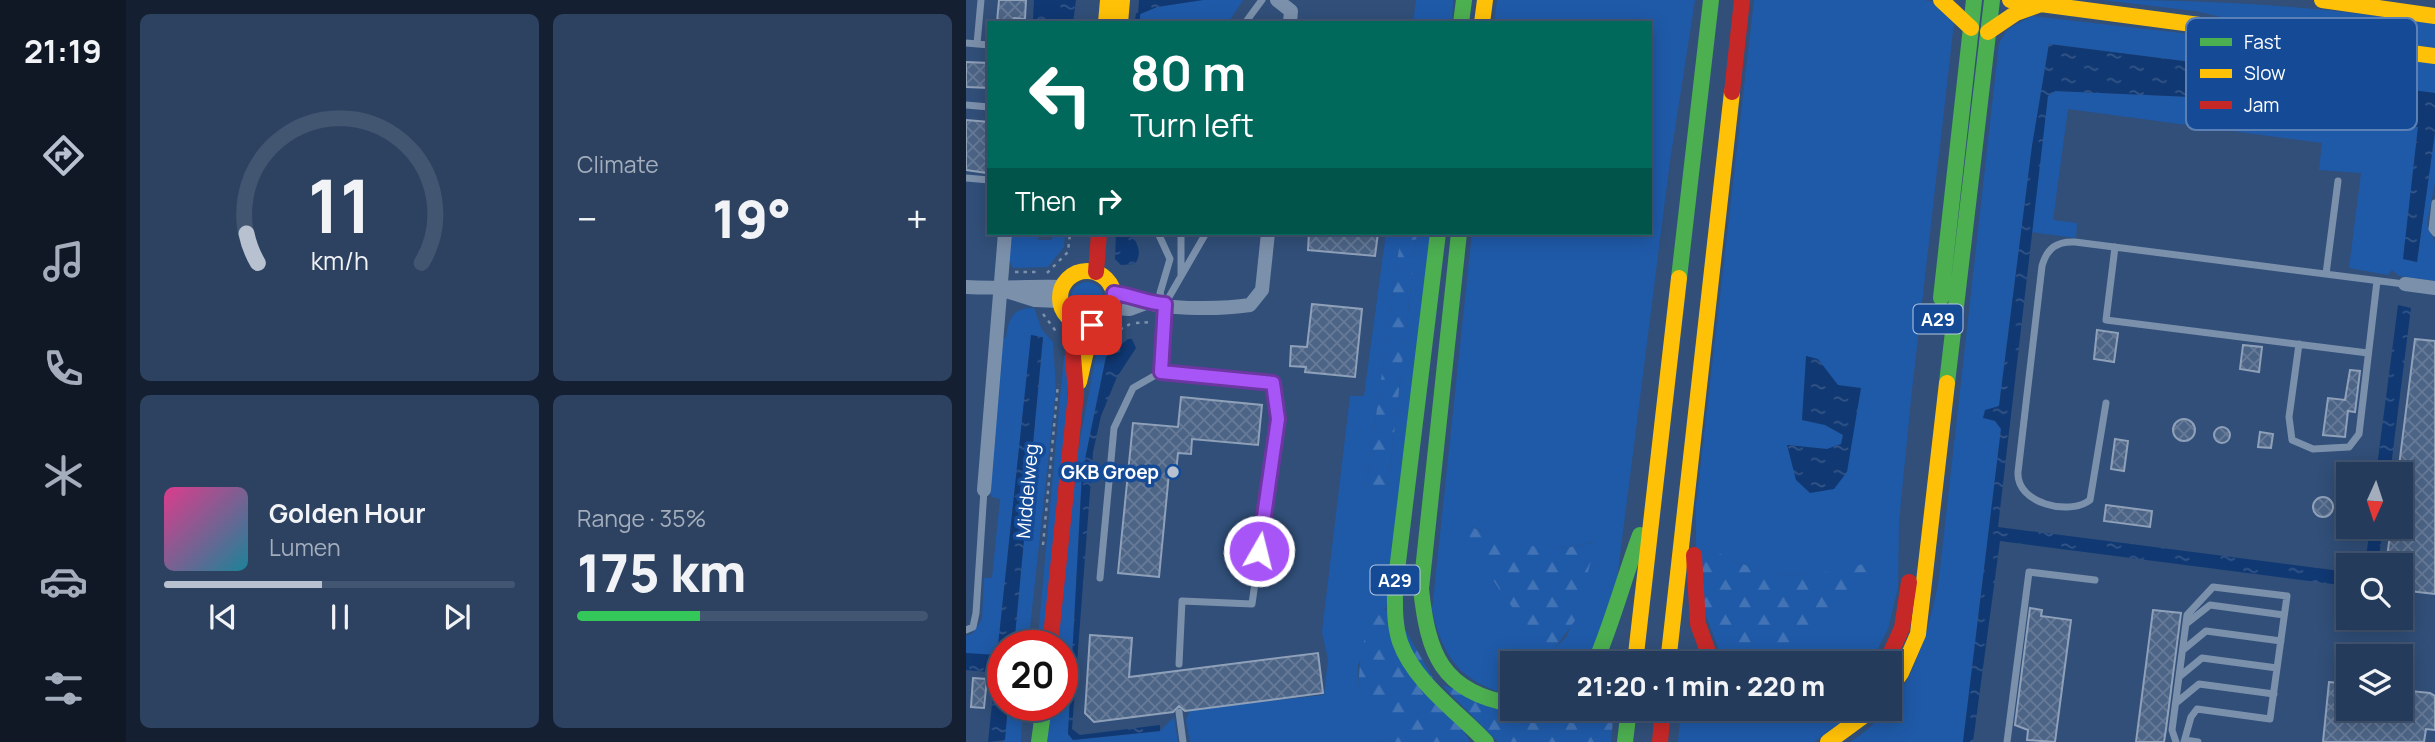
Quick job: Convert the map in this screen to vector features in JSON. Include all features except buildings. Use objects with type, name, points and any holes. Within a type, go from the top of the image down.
[{"type":"main road","points":[[1106,21],[1108,0]]},
{"type":"main road","points":[[1120,21],[1122,0]]},
{"type":"main road","points":[[1461,21],[1464,0]]},
{"type":"main road","points":[[1482,21],[1485,0]]},
{"type":"main road","points":[[1941,0],[1971,28]]},
{"type":"main road","name":"A29","points":[[1891,651],[1902,628],[1907,596],[1974,0]]},
{"type":"main road","name":"A29","points":[[1902,671],[1919,634],[1992,0]]},
{"type":"main road","points":[[2010,0],[2186,23]]},
{"type":"main road","points":[[2322,0],[2435,16]]},
{"type":"main road","points":[[1988,32],[2016,13],[2041,4]]},
{"type":"main road","points":[[1635,651],[1710,6]]},
{"type":"main road","points":[[1669,651],[1741,8]]},
{"type":"main road","points":[[2417,54],[2435,56]]},
{"type":"main road","points":[[1087,235],[1090,272]]},
{"type":"main road","points":[[1090,272],[1099,235]]},
{"type":"main road","name":"A29","points":[[1437,235],[1417,387],[1395,587],[1395,613],[1402,646],[1431,686],[1486,742]]},
{"type":"main road","name":"A29","points":[[1459,235],[1421,589],[1429,642],[1447,672],[1487,702],[1500,703]]},
{"type":"main road","points":[[1090,272],[1110,284],[1113,300],[1100,322],[1084,324],[1068,318],[1061,294],[1074,274],[1090,272]]},
{"type":"main road","name":"Middelweg","points":[[1052,630],[1084,324]]},
{"type":"main road","points":[[1693,435],[1694,607],[1704,651]]},
{"type":"main road","points":[[1600,651],[1614,619],[1623,581],[1654,498]]},
{"type":"main road","points":[[1039,742],[1042,721]]},
{"type":"main road","points":[[1625,742],[1628,721]]},
{"type":"main road","points":[[1660,742],[1662,721]]},
{"type":"main road","points":[[1828,742],[1857,721]]},
{"type":"street","points":[[1277,0],[1291,11],[1290,21]]},
{"type":"street","points":[[984,490],[1005,235]]},
{"type":"street","points":[[1113,300],[1129,309],[1146,303],[1228,308],[1250,305],[1262,290],[1268,235]]},
{"type":"street","points":[[2405,284],[2435,288]]},
{"type":"street","points":[[966,287],[1061,294]]},
{"type":"street","points":[[1163,322],[1165,304]]},
{"type":"lane","points":[[977,44],[981,0]]},
{"type":"lane","points":[[1246,21],[1262,0]]},
{"type":"lane","points":[[966,43],[987,45]]},
{"type":"lane","points":[[966,105],[987,107]]},
{"type":"lane","points":[[966,178],[987,180]]},
{"type":"lane","points":[[2326,274],[2338,181]]},
{"type":"lane","points":[[2435,204],[2432,229],[2435,233]]},
{"type":"lane","points":[[1159,235],[1170,259],[1160,293],[1165,304]]},
{"type":"lane","points":[[1181,235],[1181,276]]},
{"type":"lane","points":[[1165,304],[1205,235]]},
{"type":"lane","points":[[2106,403],[2090,500],[2070,506],[2029,498],[2020,489],[2018,472],[2044,260],[2050,249],[2062,242],[2405,284]]},
{"type":"lane","points":[[2115,247],[2106,320],[2368,353]]},
{"type":"lane","points":[[2299,344],[2290,431],[2295,443],[2313,449],[2336,450],[2355,441],[2377,281]]},
{"type":"lane","points":[[1161,372],[1163,322]]},
{"type":"lane","points":[[1100,578],[1114,428],[1133,388],[1161,372],[1273,383],[1278,419],[1252,604],[1182,601],[1179,664]]},
{"type":"lane","points":[[966,630],[972,627],[976,612],[984,490]]},
{"type":"lane","points":[[2007,742],[2029,572],[2095,580]]},
{"type":"lane","points":[[2176,742],[2172,730],[2187,615],[2213,587],[2287,596],[2270,719],[2197,709],[2191,717],[2185,741],[2198,742]]},
{"type":"lane","points":[[2186,624],[2210,605],[2284,615]]},
{"type":"lane","points":[[2183,650],[2206,631],[2281,641]]},
{"type":"lane","points":[[2179,677],[2203,658],[2277,668]]},
{"type":"lane","points":[[2176,703],[2199,684],[2274,694]]},
{"type":"lane","points":[[1179,712],[1183,742]]},
{"type":"path","points":[[1070,235],[1068,252],[1046,273],[1043,293],[1044,314],[1062,340],[1100,342],[1118,328],[1129,324],[1163,322]]},
{"type":"path","name":"Middelweg","points":[[1042,554],[1058,381]]},
{"type":"green space","points":[[1203,0],[1243,0],[1229,21],[1137,21],[1138,15],[1157,7]]},
{"type":"green space","points":[[1416,0],[1453,0],[1452,21],[1413,21]]},
{"type":"green space","points":[[1497,0],[1695,0],[1670,161],[1614,603],[1593,651],[1500,651],[1500,692],[1480,684],[1458,667],[1449,656],[1432,610],[1472,235],[1652,235],[1652,21],[1494,21]],"holes":[[[1465,525],[1533,547],[1570,547],[1595,541],[1567,636],[1554,649],[1495,583]]]},
{"type":"green space","points":[[1754,0],[1931,1],[1954,23],[1911,399],[1899,522],[1898,588],[1888,629],[1877,651],[1777,651],[1877,561],[1826,572],[1784,574],[1743,564],[1696,541],[1696,506]],"holes":[[[1807,356],[1838,385],[1854,431],[1810,493],[1787,445],[1827,449],[1842,444],[1843,435],[1825,425],[1802,420]]]},
{"type":"green space","points":[[2102,0],[2269,5],[2393,18],[2225,18],[2195,11]]},
{"type":"green space","points":[[2032,16],[2186,34],[2186,61],[2049,44],[2032,146],[1999,406],[1983,417],[1995,421],[2001,429],[1963,742],[1850,742],[1876,721],[1902,721],[1902,688],[1921,649],[1934,602],[1939,578],[1999,43],[2008,29]]},
{"type":"green space","points":[[2417,21],[2435,24],[2435,48],[2417,46]]},
{"type":"green space","points":[[2417,61],[2435,63],[2435,93],[2417,91]]},
{"type":"green space","points":[[2055,91],[2186,97],[2186,125],[2068,109],[2053,220],[2077,223],[2076,238],[2031,232],[2047,96]]},
{"type":"green space","points":[[2418,127],[2403,259],[2417,262],[2435,132],[2435,182],[2427,224],[2435,242],[2435,281],[2399,276],[2392,270],[2388,275],[2349,268],[2361,173],[2319,170],[2322,143],[2225,130],[2417,130]]},
{"type":"green space","points":[[1012,235],[1039,235],[1038,240],[1052,240],[1053,235],[1065,235],[1064,247],[1048,267],[1013,268],[1009,260]]},
{"type":"green space","points":[[1386,235],[1401,235],[1365,496],[1387,496],[1417,235],[1432,235],[1394,591],[1358,665],[1359,697],[1386,712],[1397,726],[1376,742],[1190,742],[1186,720],[1190,710],[1324,695],[1328,659],[1322,632],[1350,396],[1364,396]]},
{"type":"green space","points":[[1401,235],[1417,235],[1387,496],[1382,503],[1367,501],[1365,496]]},
{"type":"green space","points":[[1087,282],[1098,287],[1103,298],[1098,309],[1087,314],[1076,309],[1071,298],[1076,287]]},
{"type":"green space","points":[[1034,308],[1042,330],[1053,342],[1056,388],[1030,630],[1016,630],[1043,338],[1031,336],[1000,630],[987,630],[987,655],[966,653],[966,636],[973,633],[982,619],[984,578],[992,578],[1000,499],[992,497],[987,488],[1002,338],[1006,338],[1008,325],[1016,312]]},
{"type":"green space","points":[[1097,350],[1107,351],[1082,474],[1074,630],[1060,630],[1075,466]]},
{"type":"green space","points":[[1064,356],[1068,356],[1067,407],[1045,630],[1038,630]]},
{"type":"green space","points":[[1464,524],[1497,537],[1529,545],[1562,548],[1596,541],[1576,619],[1554,649],[1513,608],[1481,559]]},
{"type":"green space","points":[[1696,541],[1743,564],[1784,574],[1827,572],[1878,560],[1848,602],[1781,651],[1719,651],[1696,589]]},
{"type":"green space","points":[[1392,607],[1470,742],[1376,742],[1397,726],[1382,709],[1358,697],[1361,659],[1367,633],[1373,622],[1381,613]]},
{"type":"green space","points":[[1442,685],[1500,705],[1500,721],[1613,721],[1611,742],[1498,742]]},
{"type":"green space","points":[[1174,717],[1178,742],[1047,742],[1049,721],[1069,721],[1068,734],[1073,740],[1160,731]]},
{"type":"green space","points":[[1006,721],[1022,721],[1021,742],[1003,742]]},
{"type":"green space","points":[[1680,721],[1844,721],[1814,742],[1678,742]]},
{"type":"water","points":[[1034,0],[1076,0],[1073,21],[1033,19]]},
{"type":"water","points":[[1139,0],[1203,0],[1157,7],[1138,15]]},
{"type":"water","points":[[2049,44],[2186,61],[2186,97],[2055,91],[2048,96],[1998,527],[2336,570],[2336,584],[2000,541],[1973,742],[1963,742],[2001,429],[1995,421],[1983,418],[1985,410],[1999,406],[2032,146]]},
{"type":"water","points":[[2417,91],[2435,93],[2435,132],[2417,262],[2403,259],[2418,127]]},
{"type":"water","points":[[1116,235],[1133,235],[1139,252],[1135,264],[1121,265],[1115,259]]},
{"type":"water","points":[[2398,305],[2411,308],[2392,462],[2378,462]]},
{"type":"water","points":[[1031,335],[1043,337],[1016,630],[1000,630]]},
{"type":"water","points":[[1128,339],[1132,339],[1136,348],[1117,377],[1101,416],[1093,452],[1078,650],[1078,630],[1074,630],[1082,474],[1106,357]]},
{"type":"water","points":[[1806,356],[1818,359],[1838,385],[1861,388],[1847,472],[1834,489],[1810,493],[1796,480],[1787,445],[1827,449],[1841,444],[1843,435],[1825,425],[1802,420]]},
{"type":"water","points":[[2368,539],[2381,539],[2380,553],[2367,553]]},
{"type":"water","points":[[966,653],[987,654],[987,672],[966,670]]},
{"type":"water","points":[[990,721],[1007,721],[1005,740],[988,742]]},
{"type":"water","points":[[1069,721],[1073,721],[1072,729],[1080,735],[1160,725],[1160,731],[1073,740],[1068,734]]},
{"type":"waterway","points":[[1137,21],[1138,15]]},
{"type":"traffic: fast","points":[[1461,21],[1464,0]]},
{"type":"traffic: fast","points":[[1679,278],[1711,0]]},
{"type":"traffic: fast","points":[[1941,298],[1974,0]]},
{"type":"traffic: fast","points":[[1947,383],[1992,0]]},
{"type":"traffic: fast","points":[[1438,235],[1395,587],[1396,621],[1400,642],[1415,670],[1486,742]]},
{"type":"traffic: fast","points":[[1459,235],[1421,589],[1428,632],[1442,666],[1469,690],[1500,701]]},
{"type":"traffic: fast","points":[[1600,651],[1640,535]]},
{"type":"traffic: fast","points":[[1039,742],[1042,721]]},
{"type":"traffic: fast","points":[[1625,742],[1628,721]]},
{"type":"traffic: slow","points":[[1106,21],[1108,0]]},
{"type":"traffic: slow","points":[[1120,21],[1122,0]]},
{"type":"traffic: slow","points":[[1482,21],[1485,0]]},
{"type":"traffic: slow","points":[[1941,0],[1971,28]]},
{"type":"traffic: slow","points":[[2010,0],[2186,23]]},
{"type":"traffic: slow","points":[[2322,0],[2435,16]]},
{"type":"traffic: slow","points":[[1988,32],[2016,13],[2041,4]]},
{"type":"traffic: slow","points":[[2417,54],[2435,56]]},
{"type":"traffic: slow","points":[[1669,651],[1732,92]]},
{"type":"traffic: slow","points":[[1087,271],[1106,279],[1114,298],[1106,317],[1087,325],[1068,317],[1060,298],[1068,279],[1087,271]]},
{"type":"traffic: slow","points":[[1636,651],[1679,278]]},
{"type":"traffic: slow","points":[[1079,382],[1092,325]]},
{"type":"traffic: slow","points":[[1902,671],[1918,634],[1947,383]]},
{"type":"traffic: slow","points":[[1828,742],[1857,721]]},
{"type":"traffic: jam","points":[[1732,92],[1742,0]]},
{"type":"traffic: jam","points":[[1096,272],[1099,235]]},
{"type":"traffic: jam","points":[[1052,630],[1076,394],[1073,356],[1076,323]]},
{"type":"traffic: jam","points":[[1694,555],[1698,624],[1708,651]]},
{"type":"traffic: jam","points":[[1891,651],[1902,628],[1909,582]]},
{"type":"traffic: jam","points":[[1660,742],[1662,721]]},
{"type":"place","name":"GKB Groep","points":[[1173,472]]},
{"type":"route","points":[[1092,325],[1107,316],[1112,308],[1114,293],[1131,295],[1146,303],[1165,304],[1161,372],[1273,383],[1278,419],[1259,551]]}]
